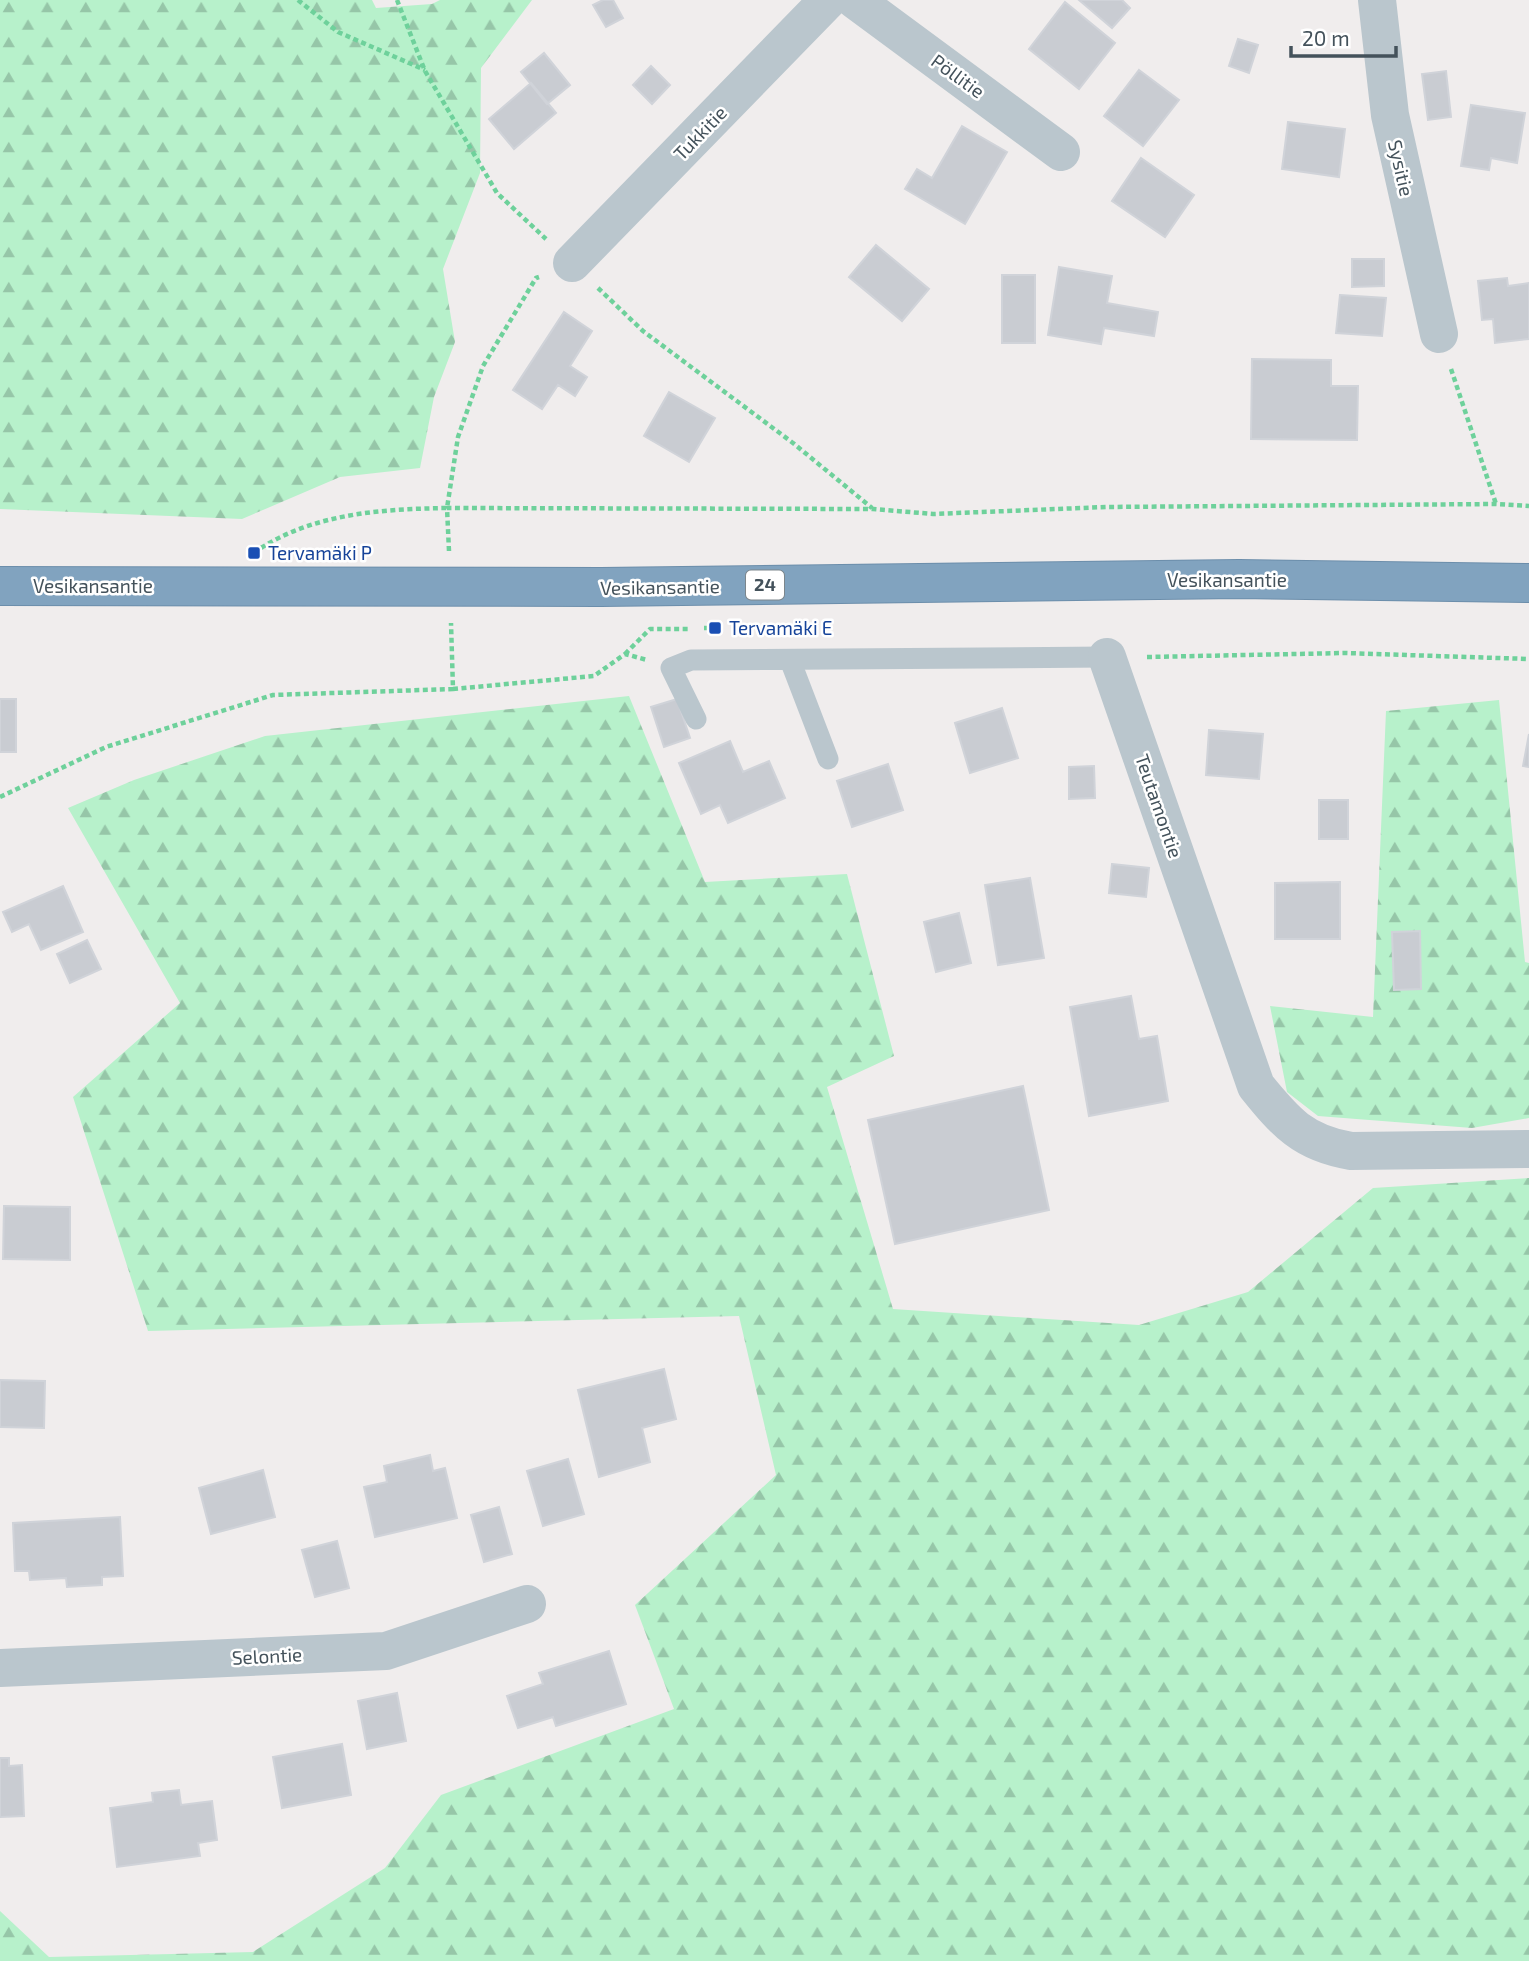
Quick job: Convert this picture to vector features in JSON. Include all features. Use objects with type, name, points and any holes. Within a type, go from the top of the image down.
[{"type":"highway","name":"Vesikansantie","points":[[0,586],[601,587],[1239,579],[1529,583]]},
{"type":"street","name":"Tukkitie","points":[[572,263],[828,0]]},
{"type":"street","name":"Pöllitie","points":[[855,0],[1060,152]]},
{"type":"street","name":"Sysitie","points":[[1377,0],[1390,115],[1438,334]]},
{"type":"street","name":"Teutamontie","points":[[1107,657],[1256,1086],[1279,1114],[1306,1137],[1328,1147],[1351,1151],[1529,1149]]},
{"type":"street","name":"Selontie","points":[[0,1668],[386,1651],[527,1604]]},
{"type":"lane","points":[[696,719],[671,668],[691,660],[1107,657]]},
{"type":"lane","points":[[790,660],[828,760]]},
{"type":"path","points":[[298,0],[338,32],[425,71]]},
{"type":"path","points":[[397,0],[425,71],[498,193],[643,331],[793,443],[873,509]]},
{"type":"path","points":[[449,554],[447,508],[458,437],[483,366],[536,278],[572,263]]},
{"type":"path","points":[[1438,334],[1496,504]]},
{"type":"path","points":[[254,552],[274,540],[322,521],[391,508],[873,509],[933,514],[1106,507],[1529,506]]},
{"type":"path","points":[[451,622],[453,689]]},
{"type":"path","points":[[0,797],[106,747],[273,695],[453,689],[594,676],[625,654],[650,629],[715,628]]},
{"type":"path","points":[[1107,657],[1345,653],[1529,659]]},
{"type":"path","points":[[625,654],[671,668]]},
{"type":"green space","points":[[0,0],[372,0],[376,8],[432,4],[440,0],[532,0],[481,68],[480,173],[443,269],[455,342],[434,397],[420,468],[340,477],[242,519],[0,509]]},
{"type":"green space","points":[[629,696],[705,882],[847,874],[894,1056],[827,1087],[893,1309],[1139,1325],[1248,1292],[1373,1188],[1529,1178],[1529,1961],[0,1961],[0,1911],[49,1957],[253,1952],[385,1868],[441,1795],[674,1709],[635,1605],[776,1475],[739,1316],[148,1331],[73,1097],[180,1003],[68,808],[134,780],[265,736]]},
{"type":"green space","points":[[1499,700],[1525,962],[1529,963],[1529,1118],[1472,1128],[1318,1116],[1287,1092],[1270,1006],[1373,1017],[1386,711]]},
{"type":"building","points":[[603,0],[613,0],[623,18],[606,27],[593,5]]},
{"type":"building","points":[[1079,0],[1122,0],[1130,8],[1112,28]]},
{"type":"building","points":[[1065,2],[1115,43],[1079,89],[1029,49]]},
{"type":"building","points":[[1238,39],[1258,45],[1249,73],[1229,66]]},
{"type":"building","points":[[544,53],[570,85],[547,104],[521,72]]},
{"type":"building","points":[[651,66],[670,85],[652,104],[633,85]]},
{"type":"building","points":[[1139,70],[1179,100],[1143,146],[1104,116]]},
{"type":"building","points":[[1446,71],[1451,117],[1428,120],[1422,74]]},
{"type":"building","points":[[531,83],[556,113],[514,149],[489,119]]},
{"type":"building","points":[[1471,105],[1525,113],[1517,163],[1491,158],[1489,170],[1461,166]]},
{"type":"building","points":[[1288,122],[1345,129],[1339,177],[1282,169]]},
{"type":"building","points":[[962,126],[1007,152],[965,224],[905,189],[917,169],[932,178]]},
{"type":"building","points":[[1141,158],[1194,195],[1165,237],[1112,201]]},
{"type":"building","points":[[876,245],[929,289],[902,321],[849,277]]},
{"type":"building","points":[[1352,259],[1384,259],[1384,286],[1352,287]]},
{"type":"building","points":[[1059,267],[1112,276],[1107,303],[1158,312],[1154,336],[1104,328],[1101,344],[1048,335]]},
{"type":"building","points":[[1002,275],[1035,275],[1035,343],[1002,343]]},
{"type":"building","points":[[1507,278],[1508,286],[1529,283],[1529,339],[1495,343],[1493,319],[1482,320],[1478,281]]},
{"type":"building","points":[[1340,295],[1386,298],[1382,336],[1336,333]]},
{"type":"building","points":[[564,312],[592,331],[570,366],[587,377],[575,396],[558,385],[542,409],[513,390]]},
{"type":"building","points":[[1252,359],[1331,360],[1331,386],[1358,386],[1357,440],[1251,439]]},
{"type":"building","points":[[669,392],[715,418],[689,462],[644,436]]},
{"type":"building","points":[[0,699],[16,699],[16,752],[0,752]]},
{"type":"building","points":[[677,699],[690,738],[664,747],[651,707]]},
{"type":"building","points":[[1002,708],[1018,758],[970,773],[955,723]]},
{"type":"building","points":[[1209,730],[1263,734],[1259,779],[1206,775]]},
{"type":"building","points":[[1529,734],[1529,767],[1523,766]]},
{"type":"building","points":[[730,741],[743,772],[769,761],[785,798],[728,823],[720,805],[701,814],[679,763]]},
{"type":"building","points":[[888,764],[903,810],[852,827],[837,781]]},
{"type":"building","points":[[1094,766],[1095,798],[1069,799],[1069,767]]},
{"type":"building","points":[[1319,800],[1348,800],[1348,839],[1319,839]]},
{"type":"building","points":[[1112,864],[1149,868],[1146,897],[1109,893]]},
{"type":"building","points":[[1030,878],[1044,958],[998,965],[985,885]]},
{"type":"building","points":[[1340,882],[1340,939],[1275,939],[1275,883]]},
{"type":"building","points":[[63,886],[83,932],[41,950],[29,924],[12,932],[3,912]]},
{"type":"building","points":[[959,913],[971,963],[936,972],[924,922]]},
{"type":"building","points":[[1420,931],[1421,989],[1394,990],[1392,932]]},
{"type":"building","points":[[87,940],[101,969],[70,983],[57,954]]},
{"type":"building","points":[[1131,996],[1139,1039],[1157,1036],[1168,1101],[1089,1116],[1070,1007]]},
{"type":"building","points":[[1023,1086],[1049,1210],[895,1244],[868,1120]]},
{"type":"building","points":[[4,1206],[70,1207],[70,1260],[3,1259]]},
{"type":"building","points":[[664,1369],[676,1419],[642,1428],[650,1462],[599,1477],[578,1390]]},
{"type":"building","points":[[0,1380],[45,1381],[44,1428],[0,1427]]},
{"type":"building","points":[[430,1455],[433,1471],[445,1468],[457,1518],[375,1537],[364,1487],[387,1482],[384,1466]]},
{"type":"building","points":[[568,1459],[584,1514],[543,1526],[527,1471]]},
{"type":"building","points":[[263,1470],[275,1517],[211,1534],[199,1488]]},
{"type":"building","points":[[499,1507],[512,1554],[484,1562],[471,1515]]},
{"type":"building","points":[[120,1517],[123,1576],[102,1577],[102,1585],[67,1587],[66,1578],[30,1580],[29,1571],[15,1571],[13,1523]]},
{"type":"building","points":[[337,1541],[349,1588],[315,1597],[302,1550]]},
{"type":"building","points":[[609,1651],[626,1704],[556,1726],[553,1717],[518,1728],[507,1696],[543,1684],[539,1673]]},
{"type":"building","points":[[397,1693],[406,1741],[367,1749],[358,1701]]},
{"type":"building","points":[[342,1744],[351,1795],[282,1808],[273,1757]]},
{"type":"building","points":[[0,1758],[9,1758],[9,1766],[22,1765],[24,1816],[0,1817]]},
{"type":"building","points":[[179,1790],[181,1805],[212,1801],[217,1840],[198,1843],[200,1856],[117,1867],[110,1808],[153,1802],[152,1793]]},
{"type":"place","name":"Tervamäki P","points":[[254,553]]},
{"type":"place","name":"Tervamäki E","points":[[715,628]]}]
